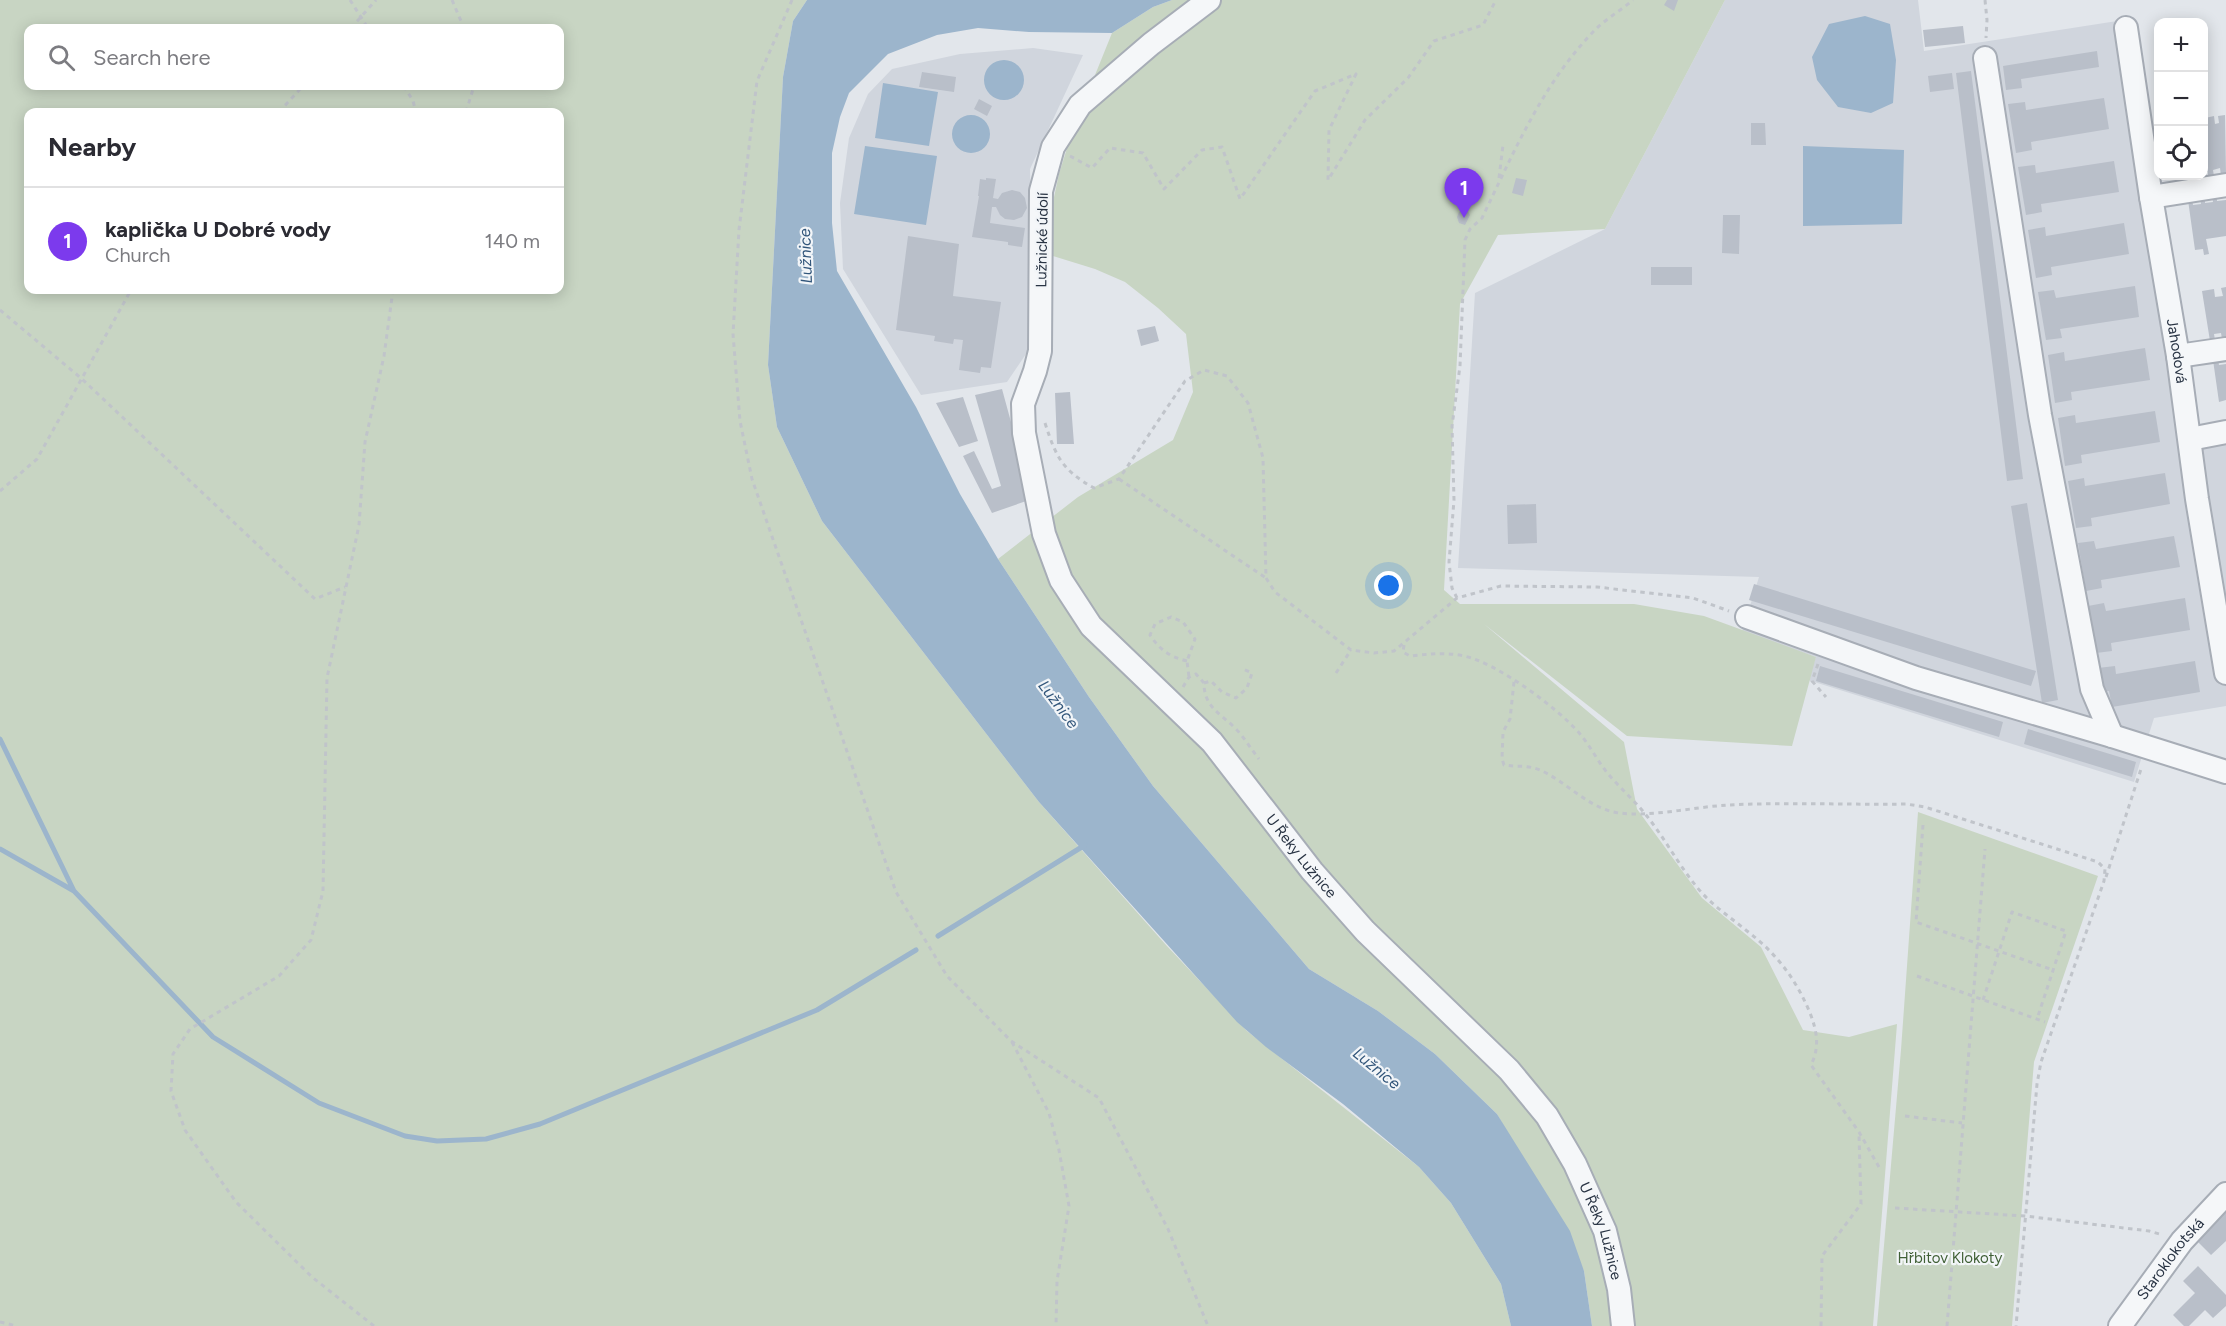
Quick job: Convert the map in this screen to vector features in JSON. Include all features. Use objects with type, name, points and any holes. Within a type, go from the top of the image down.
[{"type":"street","name":"Lužnické údolí","points":[[1035,371],[1040,340],[1041,191],[1053,147],[1080,105],[1151,44],[1209,0]]},
{"type":"street","name":"Jahodová","points":[[2126,28],[2178,356],[2197,499],[2226,673]]},
{"type":"street","points":[[1985,58],[2040,415],[2092,689],[2112,736]]},
{"type":"street","points":[[2151,197],[2226,185]]},
{"type":"street","points":[[2178,356],[2226,349]]},
{"type":"street","name":"U Řeky Lužnice","points":[[1035,371],[1023,404],[1024,433],[1044,534],[1061,580],[1091,626],[1212,742],[1312,871],[1365,931],[1509,1070],[1547,1116],[1575,1164],[1605,1231],[1619,1289],[1623,1326]]},
{"type":"street","points":[[2190,439],[2226,432]]},
{"type":"street","points":[[1747,617],[1916,678],[2226,772]]},
{"type":"street","name":"Staroklokotská","points":[[2120,1326],[2182,1241],[2226,1194]]},
{"type":"path","points":[[350,0],[366,24]]},
{"type":"path","points":[[354,24],[376,0]]},
{"type":"path","points":[[452,0],[462,24]]},
{"type":"path","points":[[792,0],[757,81],[739,230],[734,334],[740,421],[752,479],[896,892],[948,976],[1011,1041],[1099,1098],[1168,1229],[1208,1326]]},
{"type":"path","points":[[1053,147],[1092,168],[1110,148],[1143,153],[1164,189],[1202,150],[1222,147],[1240,199],[1315,91],[1356,74],[1329,130],[1328,180],[1365,120],[1408,78],[1434,42],[1483,25],[1496,0]]},
{"type":"path","points":[[1457,598],[1452,588],[1449,562],[1454,500],[1452,426],[1460,366],[1465,240],[1470,229],[1482,218],[1529,120],[1560,69],[1594,30],[1633,0]]},
{"type":"path","points":[[1985,0],[1987,20],[1985,58]]},
{"type":"path","points":[[283,108],[299,90]]},
{"type":"path","points":[[406,90],[415,108]]},
{"type":"path","points":[[467,108],[473,90]]},
{"type":"path","points":[[1499,183],[1503,145]]},
{"type":"path","points":[[0,490],[37,459],[128,294]]},
{"type":"path","points":[[374,1326],[312,1277],[236,1202],[185,1130],[171,1091],[173,1054],[190,1029],[279,976],[311,940],[323,891],[327,678],[359,525],[365,442],[384,356],[392,294]]},
{"type":"path","points":[[0,310],[82,379],[315,599],[345,587]]},
{"type":"path","points":[[1044,421],[1054,450],[1073,476],[1094,488],[1119,479],[1185,381],[1204,370],[1227,376],[1248,403],[1263,458],[1266,578]]},
{"type":"path","points":[[1119,479],[1266,578],[1275,592],[1350,650],[1374,653],[1394,651],[1457,598],[1501,585],[1597,587],[1693,598],[1747,617]]},
{"type":"path","points":[[1174,704],[1189,676],[1187,661],[1195,639],[1183,622],[1171,617],[1155,624],[1150,635],[1158,647],[1172,657],[1187,661]]},
{"type":"path","points":[[1404,643],[1403,652],[1410,656],[1437,652],[1464,656],[1492,665],[1543,700],[1580,734],[1608,774],[1646,814],[1695,886],[1779,960],[1800,989],[1818,1040],[1817,1053],[1811,1065],[1859,1132],[1879,1167]]},
{"type":"path","points":[[1824,645],[1812,681],[1826,697]]},
{"type":"path","points":[[1336,673],[1350,650]]},
{"type":"path","points":[[1204,683],[1211,681],[1222,692],[1236,698],[1247,688],[1252,673],[1243,669]]},
{"type":"path","points":[[1189,676],[1196,674],[1204,683],[1204,695],[1216,712],[1235,729],[1259,759]]},
{"type":"path","points":[[1514,682],[1510,719],[1503,732],[1502,759],[1504,765],[1526,765],[1541,770],[1588,801],[1617,813],[1646,814],[1731,805],[1906,804],[1925,807],[2098,862],[2104,869],[2104,881]]},
{"type":"path","points":[[2016,1326],[2037,1084],[2041,1062],[2148,747]]},
{"type":"path","points":[[1923,825],[1916,922],[2053,970]]},
{"type":"path","points":[[1947,1326],[1985,849]]},
{"type":"path","points":[[1983,1000],[2012,912],[2066,931],[2037,1018]]},
{"type":"path","points":[[1917,976],[2045,1022]]},
{"type":"path","points":[[1011,1041],[1049,1113],[1059,1150],[1069,1206],[1057,1281],[1056,1326]]},
{"type":"path","points":[[1905,1116],[1962,1123]]},
{"type":"path","points":[[1821,1326],[1822,1256],[1861,1204],[1859,1132]]},
{"type":"path","points":[[1895,1208],[2025,1216],[2149,1231],[2182,1241]]},
{"type":"path","points":[[0,1323],[16,1326]]},
{"type":"shaded area","points":[[1725,0],[1918,0],[1924,51],[2130,19],[2154,165],[2154,180],[2156,180],[2199,439],[2226,434],[2226,706],[2154,718],[2134,782],[1808,680],[1816,657],[1742,632],[1759,577],[1458,568],[1475,293],[1605,229]]},
{"type":"shaded area","points":[[1033,48],[1083,55],[1030,169],[1032,304],[1030,348],[1007,382],[921,395],[843,269],[840,203],[849,138],[868,94],[892,69],[960,54]]},
{"type":"green space","points":[[0,0],[807,0],[793,21],[783,77],[768,365],[777,427],[822,521],[1039,802],[1166,945],[1247,1031],[1419,1167],[1451,1203],[1501,1284],[1511,1326],[0,1326]]},
{"type":"green space","points":[[1172,0],[1725,0],[1605,229],[1498,235],[1460,304],[1444,590],[1460,604],[1634,604],[1704,616],[1816,657],[1792,746],[1627,736],[1484,624],[1624,742],[1637,809],[1702,898],[1761,947],[1803,1030],[1849,1037],[1897,1024],[1873,1326],[1592,1326],[1584,1271],[1497,1114],[1435,1054],[1378,1011],[1309,969],[1153,786],[1089,697],[998,559],[1078,497],[1173,440],[1193,392],[1186,334],[1125,282],[1095,269],[1053,256],[1051,211],[1059,174],[1072,132],[1112,33],[1153,7]]},
{"type":"green space","name":"Hřbitov Klokoty","points":[[1918,812],[2098,876],[2034,1062],[2012,1326],[1877,1326],[1901,1050]]},
{"type":"water","name":"Lužnice","points":[[807,0],[1172,0],[1153,7],[1112,33],[1029,32],[978,28],[937,35],[888,54],[849,93],[840,117],[832,153],[832,223],[837,271],[916,407],[960,494],[998,559],[1089,697],[1153,786],[1309,969],[1378,1011],[1435,1054],[1497,1114],[1570,1231],[1584,1271],[1592,1326],[1511,1326],[1501,1284],[1451,1203],[1419,1167],[1343,1104],[1266,1047],[1237,1022],[1039,802],[822,521],[777,427],[768,365],[783,77],[793,21]]},
{"type":"water","points":[[1865,16],[1890,24],[1896,60],[1893,103],[1871,113],[1838,107],[1817,80],[1812,57],[1829,24]]},
{"type":"water","points":[[1004,60],[1018,66],[1024,80],[1018,94],[1004,100],[990,94],[984,80],[990,66]]},
{"type":"water","points":[[883,83],[938,92],[929,146],[875,138]]},
{"type":"water","points":[[971,115],[984,121],[990,134],[984,147],[971,153],[958,147],[952,134],[958,121]]},
{"type":"water","points":[[865,146],[937,156],[926,225],[854,214]]},
{"type":"water","points":[[1803,146],[1904,150],[1902,224],[1803,226]]},
{"type":"building","points":[[1667,0],[1678,0],[1674,11],[1664,5]]},
{"type":"building","points":[[1963,26],[1965,43],[1925,47],[1923,30]]},
{"type":"building","points":[[2097,51],[2099,67],[2021,79],[2022,88],[2006,90],[2003,66]]},
{"type":"building","points":[[1971,71],[2023,479],[2007,481],[1956,73]]},
{"type":"building","points":[[922,72],[956,77],[954,92],[919,87]]},
{"type":"building","points":[[1952,73],[1954,89],[1930,92],[1928,76]]},
{"type":"building","points":[[2104,98],[2109,129],[2031,142],[2032,150],[2016,153],[2008,104],[2025,102],[2026,110]]},
{"type":"building","points":[[979,99],[992,106],[987,116],[974,109]]},
{"type":"building","points":[[2225,115],[2226,175],[2221,176],[2220,168],[2213,170],[2214,176],[2208,177],[2208,117],[2214,116],[2215,124],[2219,123],[2218,116]]},
{"type":"building","points":[[1751,123],[1765,123],[1766,145],[1751,145]]},
{"type":"building","points":[[2114,161],[2119,192],[2041,204],[2042,212],[2026,215],[2018,167],[2035,165],[2036,173]]},
{"type":"building","points":[[986,178],[996,179],[993,198],[998,199],[1002,193],[1012,190],[1020,192],[1025,198],[1027,208],[1022,217],[1014,220],[1005,219],[996,207],[992,207],[990,223],[1025,228],[1022,247],[1008,245],[1008,242],[972,237],[980,179],[986,180]]},
{"type":"building","points":[[1516,178],[1527,180],[1523,196],[1512,193]]},
{"type":"building","points":[[2217,195],[2217,201],[2226,200],[2226,236],[2206,239],[2209,254],[2204,255],[2203,249],[2195,250],[2188,200],[2192,199],[2193,205],[2201,204],[2200,198],[2205,197],[2205,203],[2213,202],[2212,196]]},
{"type":"building","points":[[1463,209],[1470,215],[1465,225],[1459,223],[1457,217]]},
{"type":"building","points":[[1723,215],[1740,215],[1739,254],[1722,253]]},
{"type":"building","points":[[2124,223],[2129,254],[2051,267],[2052,275],[2036,278],[2028,230],[2045,227],[2046,236]]},
{"type":"building","points":[[908,236],[959,244],[953,296],[1001,302],[991,368],[981,367],[980,373],[959,370],[963,340],[954,339],[953,344],[934,341],[935,336],[896,330]]},
{"type":"building","points":[[1651,267],[1692,267],[1692,285],[1651,285]]},
{"type":"building","points":[[2135,286],[2139,317],[2060,329],[2062,338],[2046,340],[2038,292],[2054,290],[2056,298]]},
{"type":"building","points":[[2226,287],[2226,338],[2222,339],[2221,333],[2214,334],[2215,340],[2210,341],[2202,291],[2214,289],[2215,297],[2223,296],[2221,288]]},
{"type":"building","points":[[1155,326],[1159,341],[1141,346],[1137,330]]},
{"type":"building","points":[[2145,348],[2150,380],[2071,392],[2072,400],[2055,403],[2048,355],[2064,352],[2065,361]]},
{"type":"building","points":[[2218,359],[2219,365],[2226,364],[2226,400],[2219,402],[2213,360]]},
{"type":"building","points":[[1002,389],[1032,499],[992,513],[963,456],[974,451],[992,489],[1001,486],[975,395]]},
{"type":"building","points":[[1070,392],[1074,444],[1057,444],[1055,393]]},
{"type":"building","points":[[963,397],[978,441],[959,447],[936,403]]},
{"type":"building","points":[[2155,411],[2160,442],[2081,455],[2082,463],[2065,466],[2058,418],[2075,415],[2076,423]]},
{"type":"building","points":[[2165,473],[2170,504],[2091,518],[2092,526],[2076,528],[2068,481],[2084,478],[2085,486]]},
{"type":"building","points":[[2027,503],[2058,700],[2042,703],[2011,506]]},
{"type":"building","points":[[1536,504],[1537,543],[1508,544],[1507,505]]},
{"type":"building","points":[[2174,536],[2180,567],[2101,580],[2102,588],[2086,591],[2078,543],[2094,541],[2096,549]]},
{"type":"building","points":[[1754,584],[2036,671],[2031,686],[1749,600]]},
{"type":"building","points":[[2185,598],[2190,630],[2111,643],[2112,651],[2096,653],[2088,606],[2104,603],[2106,611]]},
{"type":"building","points":[[2195,661],[2200,692],[2112,707],[2109,691],[2102,692],[2098,668],[2115,666],[2116,674]]},
{"type":"building","points":[[1820,666],[2003,722],[1999,737],[1816,681]]},
{"type":"building","points":[[2028,729],[2136,762],[2132,777],[2024,744]]},
{"type":"building","points":[[2226,1209],[2226,1241],[2211,1255],[2194,1238]]},
{"type":"building","points":[[2198,1266],[2226,1295],[2226,1306],[2213,1318],[2205,1310],[2189,1326],[2184,1326],[2173,1315],[2195,1293],[2183,1281]]},
{"type":"waterway","points":[[0,739],[74,891],[213,1037],[319,1103],[405,1136],[437,1141],[486,1139],[540,1124],[817,1010],[916,950]]},
{"type":"waterway","points":[[938,936],[1085,845]]},
{"type":"waterway","points":[[0,849],[74,891]]},
{"type":"place","name":"kaplička U Dobré vody","points":[[1464,218]]}]
